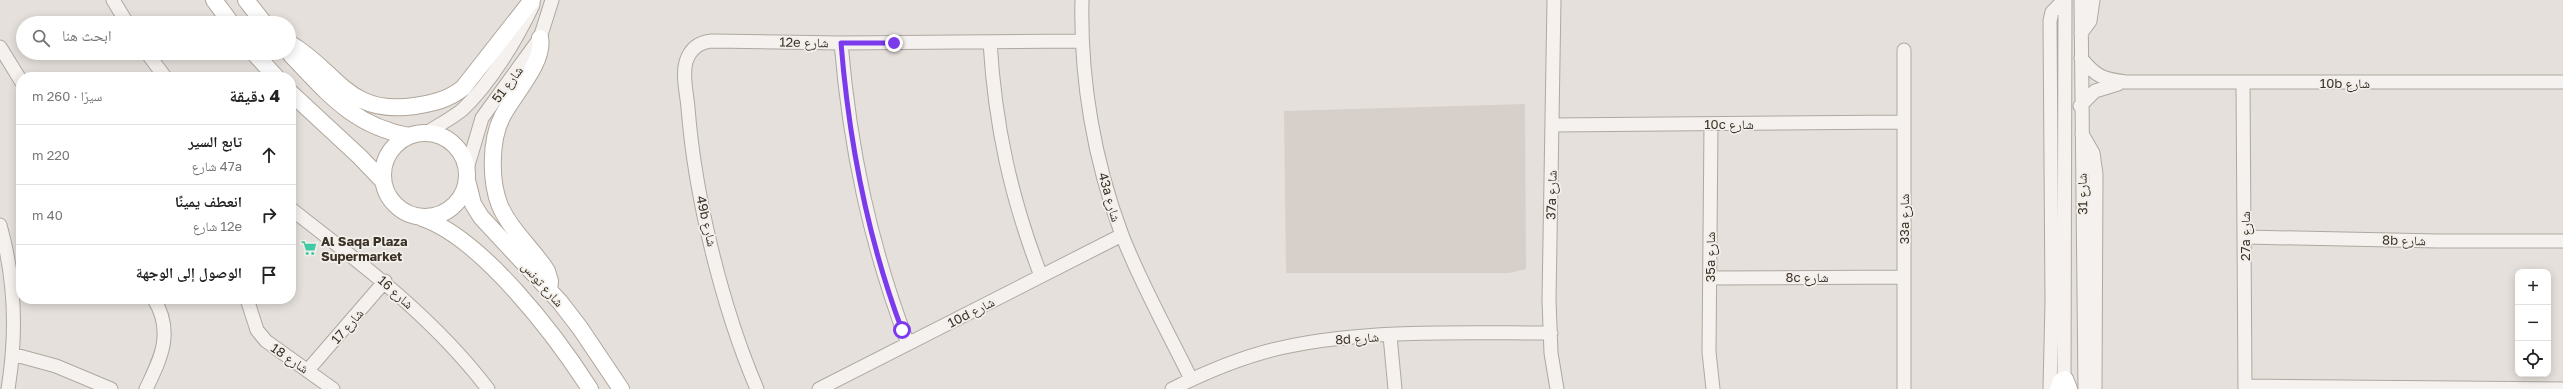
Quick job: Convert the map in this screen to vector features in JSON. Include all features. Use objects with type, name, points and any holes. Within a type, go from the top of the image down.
[{"type":"main road","points":[[214,0],[226,16]]},
{"type":"main road","points":[[246,0],[259,16]]},
{"type":"main road","points":[[296,48],[344,89],[363,101],[392,108],[434,103],[450,97],[463,88],[534,0]]},
{"type":"main road","points":[[540,38],[539,56],[503,115],[497,131],[494,149],[495,177],[500,207],[547,271],[550,280],[549,291]]},
{"type":"main road","points":[[260,60],[271,72]]},
{"type":"main road","points":[[296,60],[347,110],[382,129],[408,136]]},
{"type":"main road","points":[[296,98],[360,157],[383,181]]},
{"type":"main road","points":[[428,132],[450,141],[458,149],[467,174],[460,198],[446,212],[434,217],[420,218],[407,214],[395,206],[387,194],[383,181],[386,159],[399,141],[408,136],[428,132]]},
{"type":"main road","name":"شارع تونس","points":[[467,174],[472,200],[481,217],[549,291],[580,328],[621,389]]},
{"type":"main road","name":"شارع تونس","points":[[420,218],[439,224],[456,235],[492,268],[550,333],[590,389]]},
{"type":"street","points":[[113,0],[123,16]]},
{"type":"street","name":"شارع 51","points":[[428,132],[456,114],[468,104],[509,48],[534,0]]},
{"type":"street","name":"شارع 51","points":[[467,174],[482,118],[540,38],[552,0]]},
{"type":"street","name":"43a شارع","points":[[1082,0],[1081,41],[1095,140],[1122,235],[1191,379]]},
{"type":"street","name":"37a شارع","points":[[1554,0],[1553,125],[1549,261],[1551,333],[1557,389]]},
{"type":"street","points":[[2050,389],[2052,301],[2050,21],[2052,12],[2064,0]]},
{"type":"street","name":"شارع 31","points":[[2064,0],[2064,387]]},
{"type":"street","points":[[2081,0],[2081,132],[2093,153],[2096,174],[2092,388]]},
{"type":"street","points":[[2080,33],[2090,21],[2092,0]]},
{"type":"street","name":"12e شارع","points":[[693,49],[702,42],[712,41],[841,43],[1081,41]]},
{"type":"street","points":[[990,42],[993,91],[1000,140],[1011,188],[1041,276]]},
{"type":"street","points":[[841,43],[845,95],[862,199],[878,257],[908,344]]},
{"type":"street","points":[[0,47],[16,73]]},
{"type":"street","name":"49b شارع","points":[[693,49],[686,64],[685,76],[690,127],[702,200],[732,318],[757,389]]},
{"type":"street","name":"33a شارع","points":[[1904,50],[1904,389]]},
{"type":"street","name":"10b شارع","points":[[2081,58],[2090,70],[2101,78],[2126,82],[2563,82]]},
{"type":"street","points":[[152,60],[161,72]]},
{"type":"street","name":"10b شارع","points":[[2080,106],[2100,88],[2126,82]]},
{"type":"street","name":"27a شارع","points":[[2243,83],[2245,388]]},
{"type":"street","name":"10c شارع","points":[[1553,125],[1904,122]]},
{"type":"street","name":"35a شارع","points":[[1711,124],[1709,352],[1713,389]]},
{"type":"street","name":"شارع 16","points":[[296,213],[385,281],[440,333],[488,389]]},
{"type":"street","points":[[0,225],[10,266],[13,312],[12,354],[8,389]]},
{"type":"street","name":"10d شارع","points":[[819,389],[1122,235]]},
{"type":"street","name":"8b شارع","points":[[2245,237],[2438,241],[2563,241]]},
{"type":"street","name":"8c شارع","points":[[1710,278],[1904,277]]},
{"type":"street","name":"شارع 17","points":[[308,370],[385,281]]},
{"type":"street","points":[[146,389],[159,362],[164,345],[163,320],[156,304]]},
{"type":"street","name":"شارع 18","points":[[249,304],[261,336],[271,346],[308,370],[333,389]]},
{"type":"street","name":"8d شارع","points":[[1172,389],[1191,379],[1236,361],[1285,347],[1340,338],[1551,333]]},
{"type":"street","points":[[1390,336],[1395,389]]},
{"type":"street","points":[[12,354],[56,366],[112,389]]},
{"type":"street","points":[[2245,388],[2563,389]]},
{"type":"shaded area","points":[[1525,104],[1526,269],[1509,273],[1286,273],[1284,111]]},
{"type":"place","name":"Al Saqa Plaza Supermarket","points":[[309,248]]},
{"type":"route","points":[[894,43],[841,43],[845,95],[852,147],[862,199],[891,300],[902,330]]}]
